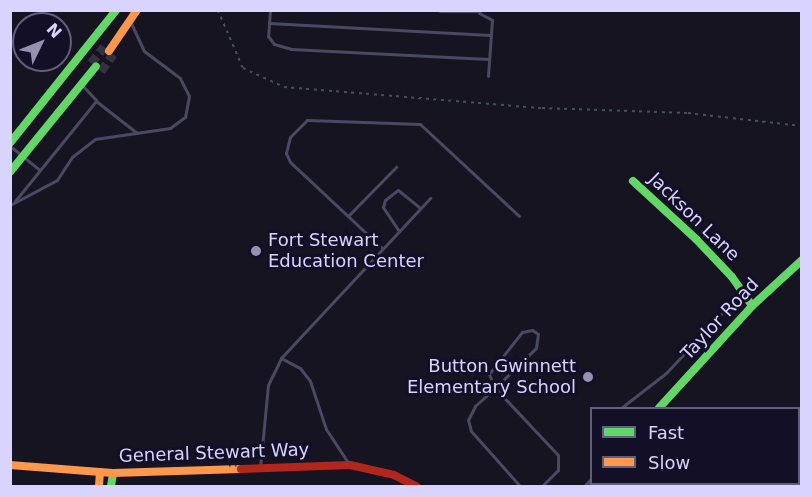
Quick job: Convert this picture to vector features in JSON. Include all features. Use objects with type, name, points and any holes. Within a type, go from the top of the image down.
[{"type":"main road","points":[[10,144],[116,10]]},
{"type":"main road","points":[[110,49],[137,10]]},
{"type":"main road","points":[[10,172],[96,66]]},
{"type":"main road","name":"Jackson Lane","points":[[633,181],[696,239],[732,277],[752,306]]},
{"type":"main road","name":"Taylor Road","points":[[664,406],[752,306],[801,260]]},
{"type":"main road","name":"General Stewart Way","points":[[10,465],[113,473],[350,465],[394,475],[416,486]]},
{"type":"main road","points":[[99,486],[100,472]]},
{"type":"main road","points":[[111,486],[113,473]]},
{"type":"street","points":[[441,10],[479,12]]},
{"type":"lane","points":[[270,10],[268,36],[274,44],[291,49],[488,59]]},
{"type":"lane","points":[[479,12],[492,20],[488,76]]},
{"type":"lane","points":[[12,204],[57,180],[72,157],[95,139],[137,133],[177,123],[189,108],[189,96],[180,78],[144,51],[131,21]]},
{"type":"lane","points":[[269,23],[490,35]]},
{"type":"lane","points":[[81,84],[96,101],[137,133]]},
{"type":"lane","points":[[12,204],[96,101]]},
{"type":"lane","points":[[382,248],[290,162],[286,153],[290,137],[307,120],[420,124],[519,216]]},
{"type":"lane","points":[[10,144],[40,170]]},
{"type":"lane","points":[[348,216],[396,167]]},
{"type":"lane","points":[[399,231],[383,207],[385,200],[398,190],[420,208]]},
{"type":"lane","points":[[260,468],[268,385],[281,358],[430,198]]},
{"type":"lane","points":[[622,407],[666,374],[741,293]]},
{"type":"lane","points":[[520,486],[468,426],[470,412],[495,388],[536,348],[538,334],[532,330],[522,332],[490,370],[495,388],[558,455],[558,470],[542,486]]},
{"type":"lane","points":[[281,358],[300,368],[310,381],[322,420],[350,465]]},
{"type":"path","points":[[218,10],[243,68],[284,87],[542,108],[688,113],[801,126]]},
{"type":"path","points":[[801,467],[801,474]]},
{"type":"tunnel","points":[[91,63],[104,47]]},
{"type":"tunnel","points":[[101,71],[113,54]]},
{"type":"traffic: fast","points":[[10,143],[116,10]]},
{"type":"traffic: fast","points":[[10,172],[96,66]]},
{"type":"traffic: fast","points":[[633,181],[696,239],[732,277],[752,306]]},
{"type":"traffic: fast","points":[[660,407],[752,306],[802,260]]},
{"type":"traffic: fast","points":[[111,486],[113,473]]},
{"type":"traffic: slow","points":[[109,51],[137,10]]},
{"type":"traffic: slow","points":[[10,465],[113,473],[241,469]]},
{"type":"traffic: slow","points":[[99,486],[100,472]]},
{"type":"traffic: jam","points":[[241,469],[350,465],[394,475],[416,486]]},
{"type":"place","name":"Fort Stewart Education Center","points":[[256,251]]},
{"type":"place","name":"Button Gwinnett Elementary School","points":[[588,377]]}]
